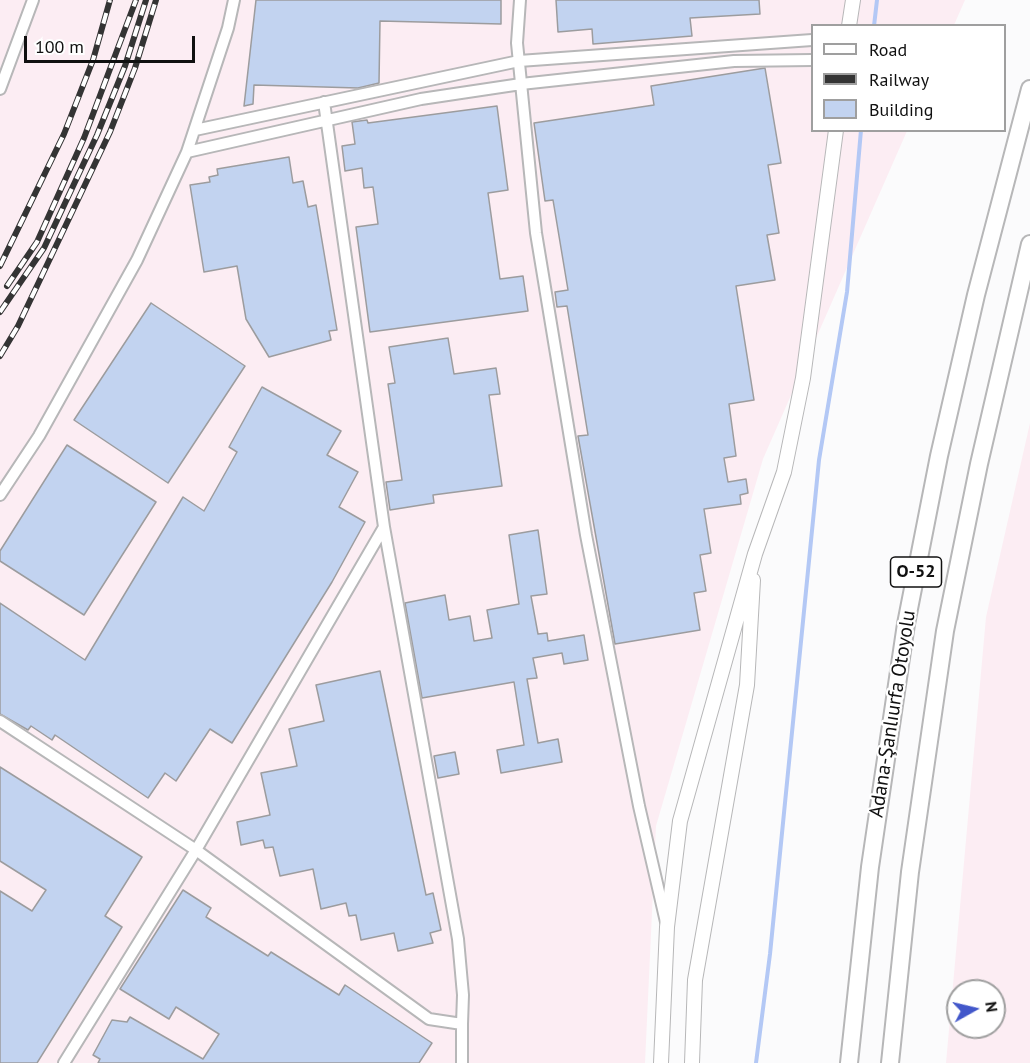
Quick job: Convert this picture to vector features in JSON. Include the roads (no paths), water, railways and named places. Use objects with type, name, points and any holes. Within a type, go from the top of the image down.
[{"type":"highway","name":"Adana-Şanlıurfa Otoyolu","points":[[849,1063],[870,867],[906,624],[939,456],[976,295],[1030,89]]},
{"type":"highway","name":"Adana-Şanlıurfa Otoyolu","points":[[890,1063],[910,872],[945,631],[979,464],[1030,244]]},
{"type":"main road","points":[[849,24],[853,0]]},
{"type":"main road","points":[[661,1063],[667,927],[680,821],[754,554],[784,472],[803,378],[836,132]]},
{"type":"main road","points":[[692,1063],[695,980],[747,685],[754,554]]},
{"type":"street","points":[[0,89],[33,0]]},
{"type":"street","points":[[0,495],[39,436],[137,260],[187,152],[234,0]]},
{"type":"street","points":[[520,0],[519,61],[536,233],[586,535],[639,806],[667,927]]},
{"type":"street","points":[[195,130],[519,61],[811,40]]},
{"type":"street","points":[[187,152],[421,99],[521,84],[734,62],[811,60]]},
{"type":"street","points":[[324,102],[384,527],[458,939],[463,995],[462,1063]]},
{"type":"street","points":[[64,1063],[196,850],[384,527]]},
{"type":"street","points":[[0,721],[196,850],[429,1019],[462,1024]]},
{"type":"waterway","points":[[874,24],[877,0]]},
{"type":"waterway","points":[[756,1063],[770,954],[819,460],[847,292],[861,132]]},
{"type":"railway","points":[[0,266],[64,134],[93,60],[110,0]]},
{"type":"railway","points":[[7,286],[37,242],[84,138],[136,0]]},
{"type":"railway","points":[[0,312],[44,248],[97,135],[125,66],[146,0]]},
{"type":"railway","points":[[0,356],[18,326],[110,132],[135,68],[156,0]]}]
